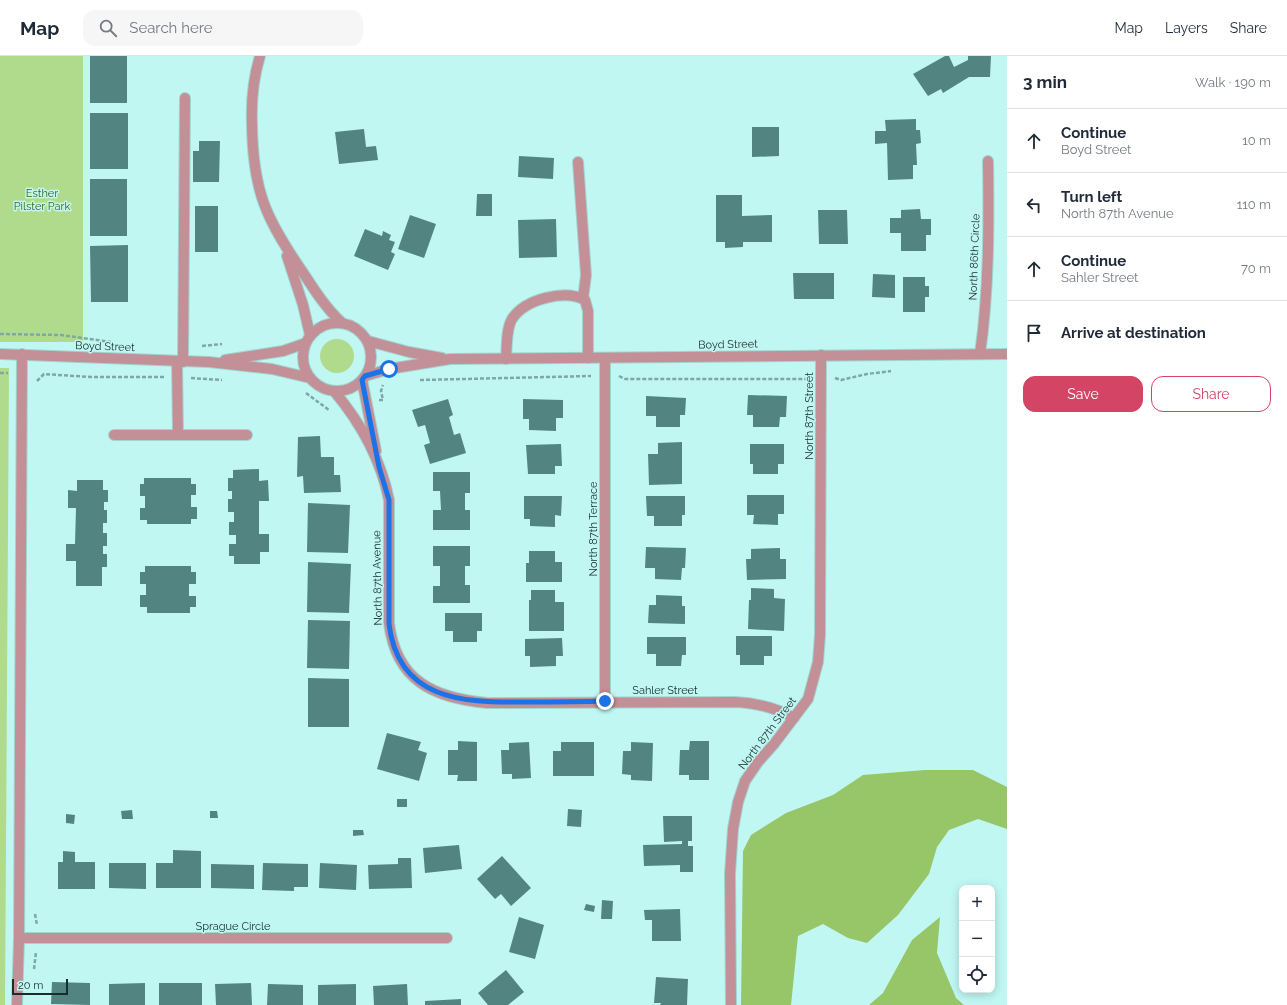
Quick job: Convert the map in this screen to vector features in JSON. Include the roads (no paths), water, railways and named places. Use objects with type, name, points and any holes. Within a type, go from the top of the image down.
[{"type":"street","points":[[260,56],[255,72],[251,101],[255,176],[263,203],[281,241],[303,306],[308,339],[302,356],[304,368],[310,378]]},
{"type":"street","points":[[178,435],[177,378],[180,362],[185,98]]},
{"type":"street","name":"North 86th Circle","points":[[980,354],[983,331],[988,219],[988,161]]},
{"type":"street","points":[[578,162],[586,275],[583,299]]},
{"type":"street","points":[[281,241],[321,300],[341,322],[352,325],[361,332],[368,341],[371,351],[371,363],[364,378]]},
{"type":"street","points":[[506,359],[508,336],[512,319],[524,306],[539,298],[576,295],[585,300],[588,311],[588,358]]},
{"type":"street","name":"Boyd Street","points":[[209,362],[264,354],[308,339],[319,327],[330,323],[341,322]]},
{"type":"street","name":"Boyd Street","points":[[368,341],[409,352],[450,359]]},
{"type":"street","name":"Boyd Street","points":[[0,354],[209,362],[272,370],[310,378],[318,385],[334,391],[351,388],[364,378],[389,369],[450,359],[1007,354]]},
{"type":"street","points":[[17,1005],[19,938],[22,354]]},
{"type":"street","name":"North 87th Street","points":[[731,1005],[730,874],[733,829],[738,802],[745,781],[758,762],[808,699],[814,682],[820,635],[821,355]]},
{"type":"street","name":"North 87th Terrace","points":[[604,358],[605,701]]},
{"type":"street","name":"North 87th Avenue","points":[[364,378],[379,467],[389,500],[389,624],[391,640],[396,654],[405,669],[417,681]]},
{"type":"street","name":"North 87th Avenue","points":[[334,391],[350,412],[363,433],[379,467]]},
{"type":"street","points":[[114,435],[247,435]]},
{"type":"street","name":"Sahler Street","points":[[417,681],[431,690],[448,697],[465,701],[757,703],[781,711],[794,718]]},
{"type":"street","name":"Sprague Circle","points":[[19,938],[447,938]]},
{"type":"park label","name":"Esther Pilster Park","points":[[42,199]]}]
